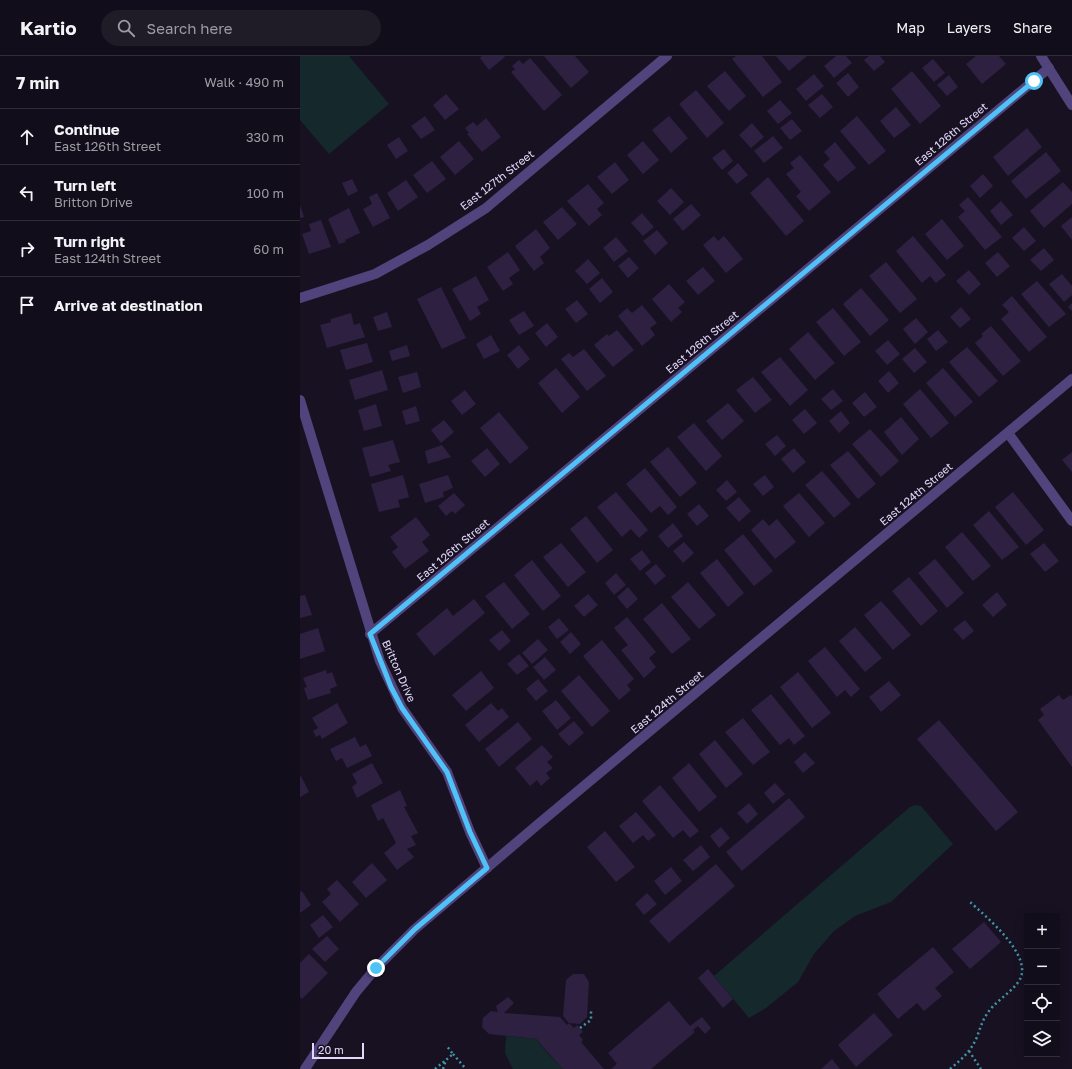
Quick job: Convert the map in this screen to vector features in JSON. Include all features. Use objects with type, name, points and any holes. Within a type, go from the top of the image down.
[{"type":"street","name":"East 127th Street","points":[[300,298],[374,274],[428,245],[486,208],[667,56]]},
{"type":"street","points":[[1041,56],[1072,105]]},
{"type":"street","name":"East 126th Street","points":[[370,634],[1049,68]]},
{"type":"street","name":"East 124th Street","points":[[305,1069],[338,1016],[376,968],[415,929],[1072,380]]},
{"type":"street","name":"Britton Drive","points":[[300,400],[370,634],[391,687],[402,708],[447,772],[470,832],[487,868]]},
{"type":"street","points":[[1008,433],[1072,521]]},
{"type":"path","points":[[950,1069],[966,1056],[986,1015],[1019,980],[1022,969],[1015,950],[999,929],[969,901]]},
{"type":"path","points":[[580,1028],[591,1020],[591,1010]]},
{"type":"path","points":[[446,1045],[466,1069]]},
{"type":"path","points":[[969,1051],[981,1069]]},
{"type":"path","points":[[435,1069],[453,1054]]},
{"type":"path","points":[[443,1069],[446,1060]]},
{"type":"green space","points":[[300,56],[349,56],[389,104],[329,154],[300,120]]},
{"type":"green space","points":[[915,805],[921,806],[953,844],[891,902],[855,916],[834,931],[814,954],[798,982],[766,1008],[749,1018],[714,976],[910,807]]},
{"type":"green space","points":[[506,1036],[537,1039],[542,1047],[563,1069],[513,1069],[505,1053]]},
{"type":"building","points":[[482,56],[505,57],[489,70],[480,58]]},
{"type":"building","points":[[544,56],[575,56],[589,72],[571,88]]},
{"type":"building","points":[[736,56],[762,56],[782,82],[763,97],[732,59]]},
{"type":"building","points":[[776,56],[807,56],[789,71]]},
{"type":"building","points":[[836,56],[846,56],[852,63],[834,78],[824,66]]},
{"type":"building","points":[[869,56],[880,56],[885,62],[874,71],[864,60]]},
{"type":"building","points":[[976,56],[999,56],[1006,64],[982,84],[966,64]]},
{"type":"building","points":[[530,58],[562,95],[544,111],[511,72],[515,69],[512,66],[519,60],[523,64]]},
{"type":"building","points":[[933,59],[945,73],[934,82],[922,68]]},
{"type":"building","points":[[725,71],[746,96],[729,111],[707,86]]},
{"type":"building","points":[[912,71],[941,106],[920,124],[891,89]]},
{"type":"building","points":[[848,73],[859,87],[848,97],[836,83]]},
{"type":"building","points":[[814,74],[824,86],[806,101],[796,89]]},
{"type":"building","points":[[949,75],[958,87],[947,96],[937,85]]},
{"type":"building","points":[[696,90],[724,123],[707,138],[679,104]]},
{"type":"building","points":[[446,94],[459,109],[445,120],[433,105]]},
{"type":"building","points":[[822,94],[833,107],[820,118],[808,105]]},
{"type":"building","points":[[780,100],[792,113],[778,124],[767,111]]},
{"type":"building","points":[[896,107],[911,125],[894,138],[880,121]]},
{"type":"building","points":[[425,116],[435,130],[421,139],[411,126]]},
{"type":"building","points":[[669,116],[688,138],[671,153],[652,130]]},
{"type":"building","points":[[857,116],[886,151],[869,165],[840,131]]},
{"type":"building","points":[[486,118],[501,137],[482,152],[467,134],[469,133],[465,128],[473,122],[477,126]]},
{"type":"building","points":[[792,119],[802,131],[790,140],[780,128]]},
{"type":"building","points":[[752,123],[764,137],[751,148],[739,135]]},
{"type":"building","points":[[1027,128],[1042,147],[1008,176],[993,157]]},
{"type":"building","points":[[773,136],[783,148],[764,163],[754,151]]},
{"type":"building","points":[[399,137],[408,151],[396,159],[387,145]]},
{"type":"building","points":[[459,141],[474,159],[455,175],[440,157]]},
{"type":"building","points":[[643,141],[659,160],[643,174],[627,155]]},
{"type":"building","points":[[835,142],[856,168],[838,182],[823,165],[830,159],[824,152]]},
{"type":"building","points":[[724,149],[733,161],[722,170],[712,158]]},
{"type":"building","points":[[1046,152],[1061,171],[1026,199],[1011,181]]},
{"type":"building","points":[[800,155],[831,192],[809,211],[796,196],[801,192],[786,174],[794,168],[790,163]]},
{"type":"building","points":[[432,161],[446,179],[427,193],[413,175]]},
{"type":"building","points":[[615,162],[629,180],[612,194],[597,177]]},
{"type":"building","points":[[738,163],[748,175],[737,184],[727,173]]},
{"type":"building","points":[[983,174],[993,186],[980,198],[970,186]]},
{"type":"building","points":[[768,177],[804,221],[786,236],[750,193]]},
{"type":"building","points":[[352,179],[358,191],[348,196],[342,183]]},
{"type":"building","points":[[406,180],[418,197],[398,211],[387,193]]},
{"type":"building","points":[[1063,182],[1072,192],[1072,204],[1044,228],[1030,211]]},
{"type":"building","points":[[588,184],[604,203],[597,209],[602,215],[589,226],[567,201]]},
{"type":"building","points":[[671,188],[684,202],[670,215],[657,201]]},
{"type":"building","points":[[377,193],[390,218],[373,227],[363,209],[372,204],[369,197]]},
{"type":"building","points":[[968,197],[1002,237],[985,250],[958,217],[965,211],[959,205]]},
{"type":"building","points":[[1001,201],[1013,215],[1001,225],[990,211]]},
{"type":"building","points":[[691,204],[701,215],[683,231],[673,219]]},
{"type":"building","points":[[300,205],[304,217],[300,218]]},
{"type":"building","points":[[562,207],[577,224],[558,240],[543,222]]},
{"type":"building","points":[[349,208],[360,233],[345,240],[346,242],[339,244],[328,219]]},
{"type":"building","points":[[642,213],[654,227],[643,236],[631,223]]},
{"type":"building","points":[[1072,217],[1072,240],[1061,226]]},
{"type":"building","points":[[942,219],[964,246],[947,260],[925,234]]},
{"type":"building","points":[[321,220],[331,247],[309,254],[302,234],[311,231],[309,224]]},
{"type":"building","points":[[1024,227],[1036,241],[1024,251],[1012,238]]},
{"type":"building","points":[[536,229],[550,248],[540,257],[544,263],[534,271],[515,246]]},
{"type":"building","points":[[657,230],[668,243],[655,255],[643,241]]},
{"type":"building","points":[[714,236],[718,241],[724,236],[743,259],[726,273],[703,245]]},
{"type":"building","points":[[913,236],[946,275],[936,283],[930,276],[922,283],[896,251]]},
{"type":"building","points":[[616,237],[628,251],[614,262],[603,248]]},
{"type":"building","points":[[1044,248],[1054,260],[1041,271],[1030,260]]},
{"type":"building","points":[[508,252],[520,270],[509,278],[513,284],[503,291],[487,267]]},
{"type":"building","points":[[998,252],[1010,266],[997,277],[985,263]]},
{"type":"building","points":[[629,257],[639,268],[628,278],[618,266]]},
{"type":"building","points":[[588,259],[600,273],[587,284],[575,271]]},
{"type":"building","points":[[886,262],[917,299],[900,313],[869,276]]},
{"type":"building","points":[[703,267],[715,281],[698,295],[686,281]]},
{"type":"building","points":[[969,270],[981,284],[969,295],[956,281]]},
{"type":"building","points":[[1062,274],[1072,286],[1072,295],[1064,302],[1049,284]]},
{"type":"building","points":[[476,276],[489,300],[477,307],[481,314],[470,321],[452,289]]},
{"type":"building","points":[[602,278],[613,292],[600,303],[589,289]]},
{"type":"building","points":[[1037,281],[1066,314],[1049,327],[1021,294]]},
{"type":"building","points":[[669,284],[685,302],[678,308],[682,312],[671,322],[652,299]]},
{"type":"building","points":[[441,287],[466,338],[442,349],[417,299]]},
{"type":"building","points":[[861,288],[889,320],[870,336],[843,304]]},
{"type":"building","points":[[1012,296],[1047,337],[1029,352],[1001,319],[1009,312],[1002,305]]},
{"type":"building","points":[[577,300],[588,314],[576,323],[565,309]]},
{"type":"building","points":[[1072,303],[1072,311],[1068,307]]},
{"type":"building","points":[[642,305],[657,323],[650,328],[655,335],[642,346],[618,316],[627,308],[632,313]]},
{"type":"building","points":[[961,307],[971,319],[960,328],[950,317]]},
{"type":"building","points":[[833,308],[861,342],[844,356],[816,322]]},
{"type":"building","points":[[524,311],[534,326],[519,335],[509,320]]},
{"type":"building","points":[[387,312],[392,327],[378,331],[373,317]]},
{"type":"building","points":[[351,313],[354,325],[360,323],[365,337],[327,348],[320,325],[331,322],[331,319]]},
{"type":"building","points":[[916,318],[928,332],[915,344],[903,329]]},
{"type":"building","points":[[547,323],[558,337],[546,347],[535,333]]},
{"type":"building","points":[[991,326],[1021,361],[1003,376],[975,343],[983,336],[981,334]]},
{"type":"building","points":[[617,330],[634,350],[613,367],[594,345],[607,334],[609,336]]},
{"type":"building","points":[[938,330],[948,342],[936,351],[927,339]]},
{"type":"building","points":[[808,332],[835,363],[815,380],[789,349]]},
{"type":"building","points":[[491,335],[500,351],[484,359],[476,344]]},
{"type":"building","points":[[888,340],[900,354],[887,365],[875,351]]},
{"type":"building","points":[[367,343],[373,362],[346,370],[340,350]]},
{"type":"building","points":[[407,345],[410,356],[392,361],[389,351]]},
{"type":"building","points":[[519,345],[530,359],[518,369],[507,355]]},
{"type":"building","points":[[967,347],[998,381],[979,397],[949,362]]},
{"type":"building","points":[[915,348],[927,362],[914,373],[902,359]]},
{"type":"building","points":[[584,349],[606,376],[587,391],[561,359],[569,353],[573,357]]},
{"type":"building","points":[[780,357],[808,390],[790,406],[761,372]]},
{"type":"building","points":[[556,368],[580,397],[562,413],[538,383]]},
{"type":"building","points":[[943,368],[973,402],[955,417],[926,383]]},
{"type":"building","points":[[382,370],[388,390],[355,400],[349,380]]},
{"type":"building","points":[[889,371],[899,383],[888,393],[878,381]]},
{"type":"building","points":[[417,372],[421,387],[403,393],[398,377]]},
{"type":"building","points":[[753,377],[772,400],[755,413],[736,390]]},
{"type":"building","points":[[833,389],[843,401],[831,410],[821,399]]},
{"type":"building","points":[[920,389],[949,423],[931,438],[903,404]]},
{"type":"building","points":[[465,390],[476,404],[462,415],[451,401]]},
{"type":"building","points":[[865,392],[877,407],[864,417],[852,403]]},
{"type":"building","points":[[728,403],[744,421],[722,440],[706,421]]},
{"type":"building","points":[[376,404],[382,426],[364,431],[358,410]]},
{"type":"building","points":[[416,406],[420,421],[406,425],[402,411]]},
{"type":"building","points":[[805,409],[817,423],[804,434],[792,420]]},
{"type":"building","points":[[841,411],[850,423],[839,433],[829,421]]},
{"type":"building","points":[[499,412],[529,448],[510,464],[480,428]]},
{"type":"building","points":[[901,417],[919,439],[902,455],[884,432]]},
{"type":"building","points":[[444,420],[454,432],[441,443],[431,430]]},
{"type":"building","points":[[694,423],[722,456],[706,471],[677,437]]},
{"type":"building","points":[[870,429],[899,461],[881,477],[852,444]]},
{"type":"building","points":[[777,435],[786,446],[775,456],[765,444]]},
{"type":"building","points":[[393,440],[400,462],[388,465],[391,471],[370,477],[362,448]]},
{"type":"building","points":[[442,445],[451,457],[428,464],[425,451]]},
{"type":"building","points":[[668,447],[697,483],[680,497],[650,462]]},
{"type":"building","points":[[487,448],[500,464],[485,477],[471,461]]},
{"type":"building","points":[[794,448],[806,462],[793,473],[781,459]]},
{"type":"building","points":[[848,451],[876,484],[858,499],[830,465]]},
{"type":"building","points":[[1072,452],[1072,472],[1062,460]]},
{"type":"building","points":[[645,468],[677,507],[668,515],[660,506],[651,513],[626,484]]},
{"type":"building","points":[[822,471],[851,504],[834,518],[805,485]]},
{"type":"building","points":[[403,475],[409,497],[398,500],[400,507],[379,512],[371,484]]},
{"type":"building","points":[[448,475],[453,488],[443,492],[444,497],[425,503],[419,484]]},
{"type":"building","points":[[765,475],[774,487],[763,496],[753,484]]},
{"type":"building","points":[[727,480],[737,492],[726,501],[716,490]]},
{"type":"building","points":[[616,492],[648,530],[639,538],[631,529],[622,537],[597,507]]},
{"type":"building","points":[[1013,492],[1044,530],[1026,545],[995,507]]},
{"type":"building","points":[[454,493],[465,505],[455,514],[452,511],[446,516],[438,506]]},
{"type":"building","points":[[799,493],[825,523],[809,537],[783,506]]},
{"type":"building","points":[[739,497],[751,511],[739,522],[726,508]]},
{"type":"building","points":[[699,504],[709,516],[697,526],[687,514]]},
{"type":"building","points":[[989,511],[1019,547],[1002,560],[973,525]]},
{"type":"building","points":[[586,516],[613,550],[597,563],[570,529]]},
{"type":"building","points":[[416,517],[430,535],[422,542],[429,551],[405,569],[392,552],[398,547],[390,537]]},
{"type":"building","points":[[763,519],[769,526],[777,519],[796,542],[775,559],[751,530]]},
{"type":"building","points":[[673,523],[683,536],[668,548],[658,536]]},
{"type":"building","points":[[962,532],[991,566],[973,581],[945,547]]},
{"type":"building","points":[[743,534],[773,571],[754,586],[724,550]]},
{"type":"building","points":[[684,542],[694,553],[683,563],[673,551]]},
{"type":"building","points":[[561,543],[586,572],[568,587],[543,557]]},
{"type":"building","points":[[1044,543],[1059,561],[1045,572],[1030,554]]},
{"type":"building","points":[[642,550],[651,562],[640,571],[630,559]]},
{"type":"building","points":[[717,559],[744,593],[728,607],[700,573]]},
{"type":"building","points":[[935,559],[964,593],[947,608],[918,573]]},
{"type":"building","points":[[532,560],[561,596],[543,611],[514,575]]},
{"type":"building","points":[[656,564],[666,576],[655,585],[645,573]]},
{"type":"building","points":[[616,573],[626,585],[614,595],[605,583]]},
{"type":"building","points":[[909,577],[938,611],[921,626],[892,591]]},
{"type":"building","points":[[504,582],[530,614],[512,629],[485,596]]},
{"type":"building","points":[[688,582],[716,615],[699,629],[671,597]]},
{"type":"building","points":[[628,587],[638,599],[627,609],[617,597]]},
{"type":"building","points":[[997,592],[1007,605],[993,617],[982,605]]},
{"type":"building","points":[[588,594],[598,605],[584,617],[574,606]]},
{"type":"building","points":[[305,595],[312,615],[300,618],[300,596]]},
{"type":"building","points":[[474,599],[485,613],[434,656],[416,634],[447,608],[453,616]]},
{"type":"building","points":[[881,601],[911,635],[893,650],[864,615]]},
{"type":"building","points":[[662,603],[691,639],[672,654],[643,619]]},
{"type":"building","points":[[627,617],[656,652],[649,658],[656,667],[644,678],[621,650],[628,645],[614,628]]},
{"type":"building","points":[[559,618],[569,630],[557,639],[548,627]]},
{"type":"building","points":[[965,620],[974,631],[963,640],[953,629]]},
{"type":"building","points":[[855,627],[882,658],[865,672],[839,641]]},
{"type":"building","points":[[318,628],[325,651],[300,659],[300,634]]},
{"type":"building","points":[[502,630],[511,641],[499,651],[489,640]]},
{"type":"building","points":[[571,632],[581,644],[570,654],[560,642]]},
{"type":"building","points":[[538,639],[548,650],[532,664],[522,653]]},
{"type":"building","points":[[602,640],[634,679],[627,685],[631,690],[619,700],[583,656]]},
{"type":"building","points":[[825,647],[860,689],[851,697],[845,690],[837,697],[808,661]]},
{"type":"building","points":[[519,654],[529,666],[517,675],[507,664]]},
{"type":"building","points":[[545,657],[556,670],[544,680],[533,667]]},
{"type":"building","points":[[326,670],[327,674],[332,672],[337,686],[330,689],[331,693],[308,700],[304,688],[307,687],[303,678]]},
{"type":"building","points":[[481,671],[494,688],[466,711],[452,695]]},
{"type":"building","points":[[798,672],[831,713],[812,728],[780,687]]},
{"type":"building","points":[[579,675],[610,711],[592,727],[561,691]]},
{"type":"building","points":[[538,679],[548,691],[536,701],[526,689]]},
{"type":"building","points":[[889,681],[901,695],[881,712],[869,697]]},
{"type":"building","points":[[771,694],[805,736],[794,745],[789,738],[780,745],[751,710]]},
{"type":"building","points":[[1059,695],[1063,700],[1071,695],[1072,697],[1072,767],[1038,720],[1044,715],[1040,709]]},
{"type":"building","points":[[556,700],[571,718],[557,730],[542,711]]},
{"type":"building","points":[[337,703],[348,723],[322,739],[320,735],[316,737],[313,731],[318,728],[312,718]]},
{"type":"building","points":[[491,703],[498,711],[502,708],[509,717],[479,742],[465,725]]},
{"type":"building","points":[[743,718],[770,752],[753,765],[725,732]]},
{"type":"building","points":[[939,720],[1018,812],[996,831],[917,739]]},
{"type":"building","points":[[574,721],[584,733],[569,746],[558,734]]},
{"type":"building","points":[[518,722],[532,739],[499,767],[485,749]]},
{"type":"building","points":[[355,737],[360,747],[366,744],[372,756],[347,768],[342,758],[336,761],[330,749]]},
{"type":"building","points":[[715,740],[743,774],[726,788],[699,754]]},
{"type":"building","points":[[542,745],[553,757],[547,762],[553,768],[546,773],[550,778],[541,786],[537,780],[530,786],[515,768]]},
{"type":"building","points":[[805,752],[815,763],[803,773],[794,762]]},
{"type":"building","points":[[372,763],[383,783],[357,798],[352,787],[357,783],[352,774]]},
{"type":"building","points":[[689,763],[717,797],[699,812],[672,778]]},
{"type":"building","points":[[301,776],[309,792],[300,797],[300,777]]},
{"type":"building","points":[[775,783],[785,794],[773,804],[764,793]]},
{"type":"building","points":[[660,785],[699,831],[690,838],[683,830],[673,838],[642,801]]},
{"type":"building","points":[[400,790],[407,806],[404,807],[418,833],[411,836],[416,845],[407,849],[414,857],[397,870],[384,853],[396,843],[383,818],[378,821],[371,805]]},
{"type":"building","points":[[789,798],[805,817],[742,871],[726,852]]},
{"type":"building","points":[[749,803],[758,814],[747,824],[737,813]]},
{"type":"building","points":[[636,812],[656,835],[648,841],[643,835],[633,843],[619,826]]},
{"type":"building","points":[[721,827],[730,838],[719,848],[710,836]]},
{"type":"building","points":[[605,831],[635,867],[616,882],[587,847]]},
{"type":"building","points":[[701,845],[710,857],[693,871],[683,860]]},
{"type":"building","points":[[372,863],[387,880],[366,898],[352,882]]},
{"type":"building","points":[[716,864],[735,886],[669,943],[649,921]]},
{"type":"building","points":[[671,867],[682,881],[665,895],[654,881]]},
{"type":"building","points":[[337,880],[359,904],[340,922],[322,902],[331,894],[327,889]]},
{"type":"building","points":[[302,891],[311,905],[300,913],[300,892]]},
{"type":"building","points":[[647,893],[657,904],[644,915],[635,904]]},
{"type":"building","points":[[323,915],[333,927],[319,938],[310,925]]},
{"type":"building","points":[[984,922],[1001,942],[970,969],[952,949]]},
{"type":"building","points":[[327,936],[339,949],[325,962],[312,949]]},
{"type":"building","points":[[933,947],[954,972],[935,988],[942,996],[924,1011],[917,1003],[898,1019],[877,994]]},
{"type":"building","points":[[309,954],[328,973],[302,999],[300,997],[300,963]]},
{"type":"building","points":[[708,969],[733,999],[723,1008],[698,978]]},
{"type":"building","points":[[573,974],[584,974],[589,982],[587,1017],[580,1024],[569,1023],[563,1016],[566,980]]},
{"type":"building","points":[[508,997],[514,1003],[504,1013],[560,1017],[567,1025],[569,1023],[574,1028],[577,1025],[583,1032],[579,1035],[583,1040],[581,1042],[604,1069],[563,1069],[537,1039],[489,1034],[482,1027],[483,1018],[491,1011],[498,1012],[496,1006]]},
{"type":"building","points":[[669,1001],[690,1026],[702,1017],[711,1028],[705,1034],[698,1026],[693,1030],[695,1032],[651,1069],[611,1069],[617,1064],[608,1053]]},
{"type":"building","points":[[874,1013],[893,1035],[856,1067],[838,1045]]},
{"type":"building","points":[[832,1059],[840,1069],[821,1069]]},
{"type":"route","points":[[376,968],[415,929],[487,868],[470,832],[453,783],[441,762],[402,708],[391,687],[370,634],[1034,81]]}]
